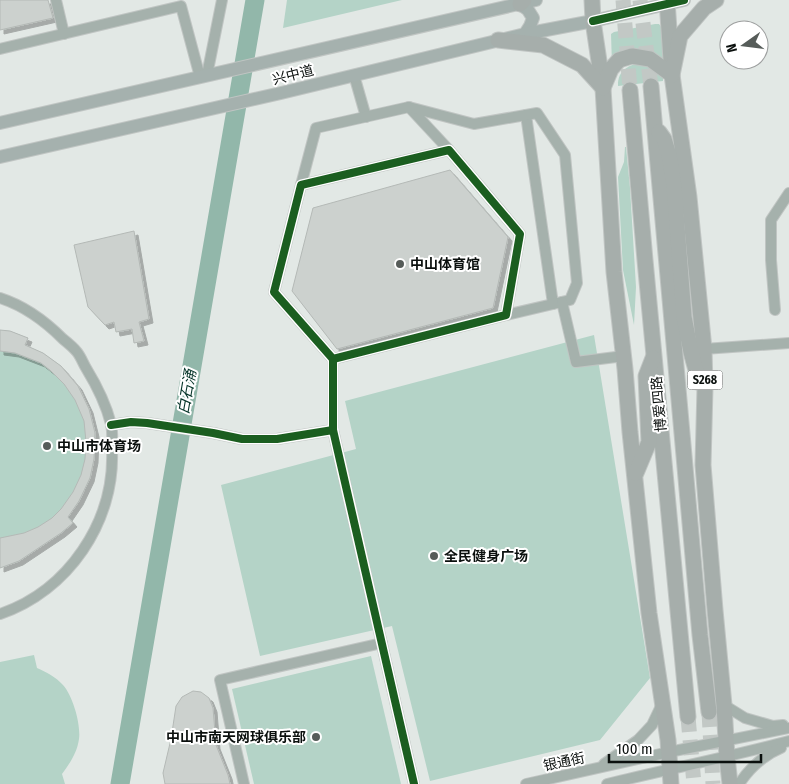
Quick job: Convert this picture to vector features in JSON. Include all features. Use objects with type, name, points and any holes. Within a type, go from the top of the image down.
[{"type":"highway","points":[[592,0],[602,88],[614,272],[649,613],[669,752],[671,784]]},
{"type":"highway","name":"S268","points":[[672,75],[680,36],[704,8],[716,0]]},
{"type":"highway","name":"S268","points":[[667,2],[672,75],[690,197],[704,349],[703,465],[724,705],[726,757],[730,784]]},
{"type":"highway","points":[[498,40],[543,45],[582,65],[602,88]]},
{"type":"highway","points":[[602,88],[611,70],[619,60],[632,56],[650,59],[672,75]]},
{"type":"highway","name":"博爱四路","points":[[651,86],[700,636],[709,712]]},
{"type":"highway","name":"博爱四路","points":[[630,90],[688,717]]},
{"type":"highway","points":[[655,127],[664,139],[669,155],[674,186],[684,317],[696,370],[699,393],[699,446],[703,465]]},
{"type":"highway","points":[[635,476],[648,442],[646,376],[654,354]]},
{"type":"main road","name":"兴中道","points":[[0,123],[536,0]]},
{"type":"main road","name":"兴中道","points":[[0,157],[269,96],[498,40],[593,22],[667,2],[684,0]]},
{"type":"main road","points":[[522,2],[533,18],[525,34]]},
{"type":"street","points":[[56,0],[64,34]]},
{"type":"street","points":[[203,76],[222,0]]},
{"type":"street","points":[[0,49],[180,3],[203,76]]},
{"type":"street","points":[[354,75],[366,117]]},
{"type":"street","points":[[409,107],[449,150],[520,234],[506,315]]},
{"type":"street","points":[[333,359],[570,300],[578,284],[565,155],[537,113],[474,124],[409,107],[316,128],[274,292],[333,359],[333,430],[414,784]]},
{"type":"street","points":[[526,115],[557,303],[576,362],[624,356]]},
{"type":"street","points":[[301,186],[449,150]]},
{"type":"street","points":[[775,310],[771,260],[771,220],[789,193]]},
{"type":"street","points":[[0,298],[13,302],[48,324],[77,353],[98,388],[111,425],[113,463],[107,500],[94,534],[74,564],[47,590],[16,609],[0,614]]},
{"type":"street","points":[[704,349],[789,343]]},
{"type":"street","points":[[111,425],[131,422],[166,425],[242,439],[277,439],[333,430]]},
{"type":"street","points":[[244,784],[220,680],[382,643]]},
{"type":"street","points":[[595,769],[638,740],[652,725],[662,704]]},
{"type":"street","points":[[724,705],[745,718],[773,726],[789,726]]},
{"type":"street","name":"银通街","points":[[526,784],[789,726]]},
{"type":"street","points":[[607,784],[670,768],[789,743]]},
{"type":"street","points":[[739,784],[747,772],[772,752],[789,743]]},
{"type":"green space","points":[[287,0],[402,0],[283,28]]},
{"type":"green space","points":[[659,24],[662,28],[665,58],[612,65],[611,34]]},
{"type":"green space","points":[[644,62],[663,77],[663,81],[618,86],[618,80],[625,69],[634,64]]},
{"type":"green space","points":[[625,147],[630,188],[636,287],[634,325],[623,270],[618,177],[624,162]]},
{"type":"green space","name":"中山市体育场","points":[[0,330],[10,331],[28,338],[25,345],[43,353],[61,366],[95,433],[94,459],[90,478],[79,501],[68,516],[73,523],[19,561],[0,568]]},
{"type":"green space","name":"全民健身广场","points":[[594,335],[650,678],[600,740],[430,781],[392,626],[260,656],[221,485],[356,449],[345,401]]},
{"type":"green space","points":[[34,655],[37,668],[63,685],[70,696],[79,726],[77,749],[62,774],[65,784],[0,784],[0,662]]},
{"type":"green space","name":"中山市南天网球俱乐部","points":[[371,656],[401,784],[254,784],[232,689]]},
{"type":"building","points":[[0,0],[48,0],[53,18],[0,30]]},
{"type":"building","name":"中山体育馆","points":[[450,170],[508,237],[493,308],[337,349],[292,291],[313,208]]},
{"type":"building","points":[[134,231],[149,319],[139,322],[144,341],[134,343],[132,329],[116,332],[114,322],[105,325],[88,307],[74,245]]},
{"type":"building","points":[[0,330],[10,331],[28,338],[25,345],[43,353],[61,366],[78,386],[89,409],[95,433],[94,459],[90,478],[79,501],[68,517],[73,523],[19,561],[0,568],[0,538],[24,533],[38,527],[52,518],[61,509],[73,492],[81,475],[85,459],[86,442],[84,421],[75,400],[64,384],[41,363],[15,353],[0,351]]},
{"type":"building","points":[[193,691],[201,692],[209,698],[213,708],[216,745],[230,784],[165,784],[163,773],[176,706],[182,697]]},
{"type":"waterway","name":"白石涌","points":[[120,784],[255,0]]},
{"type":"tunnel","points":[[623,0],[630,90]]},
{"type":"tunnel","points":[[640,0],[651,86]]},
{"type":"tunnel","points":[[709,712],[713,784]]},
{"type":"tunnel","points":[[688,717],[694,784]]},
{"type":"cycle path","points":[[593,21],[684,0]]},
{"type":"cycle path","points":[[333,359],[506,315],[520,234],[449,150],[301,185],[274,292],[333,359],[333,430]]},
{"type":"cycle path","points":[[111,425],[131,422],[147,423],[242,439],[277,439],[333,430],[414,784]]},
{"type":"place","name":"中山体育馆","points":[[400,264]]},
{"type":"place","name":"中山市体育场","points":[[47,446]]},
{"type":"place","name":"全民健身广场","points":[[434,556]]},
{"type":"place","name":"中山市南天网球俱乐部","points":[[316,737]]}]
